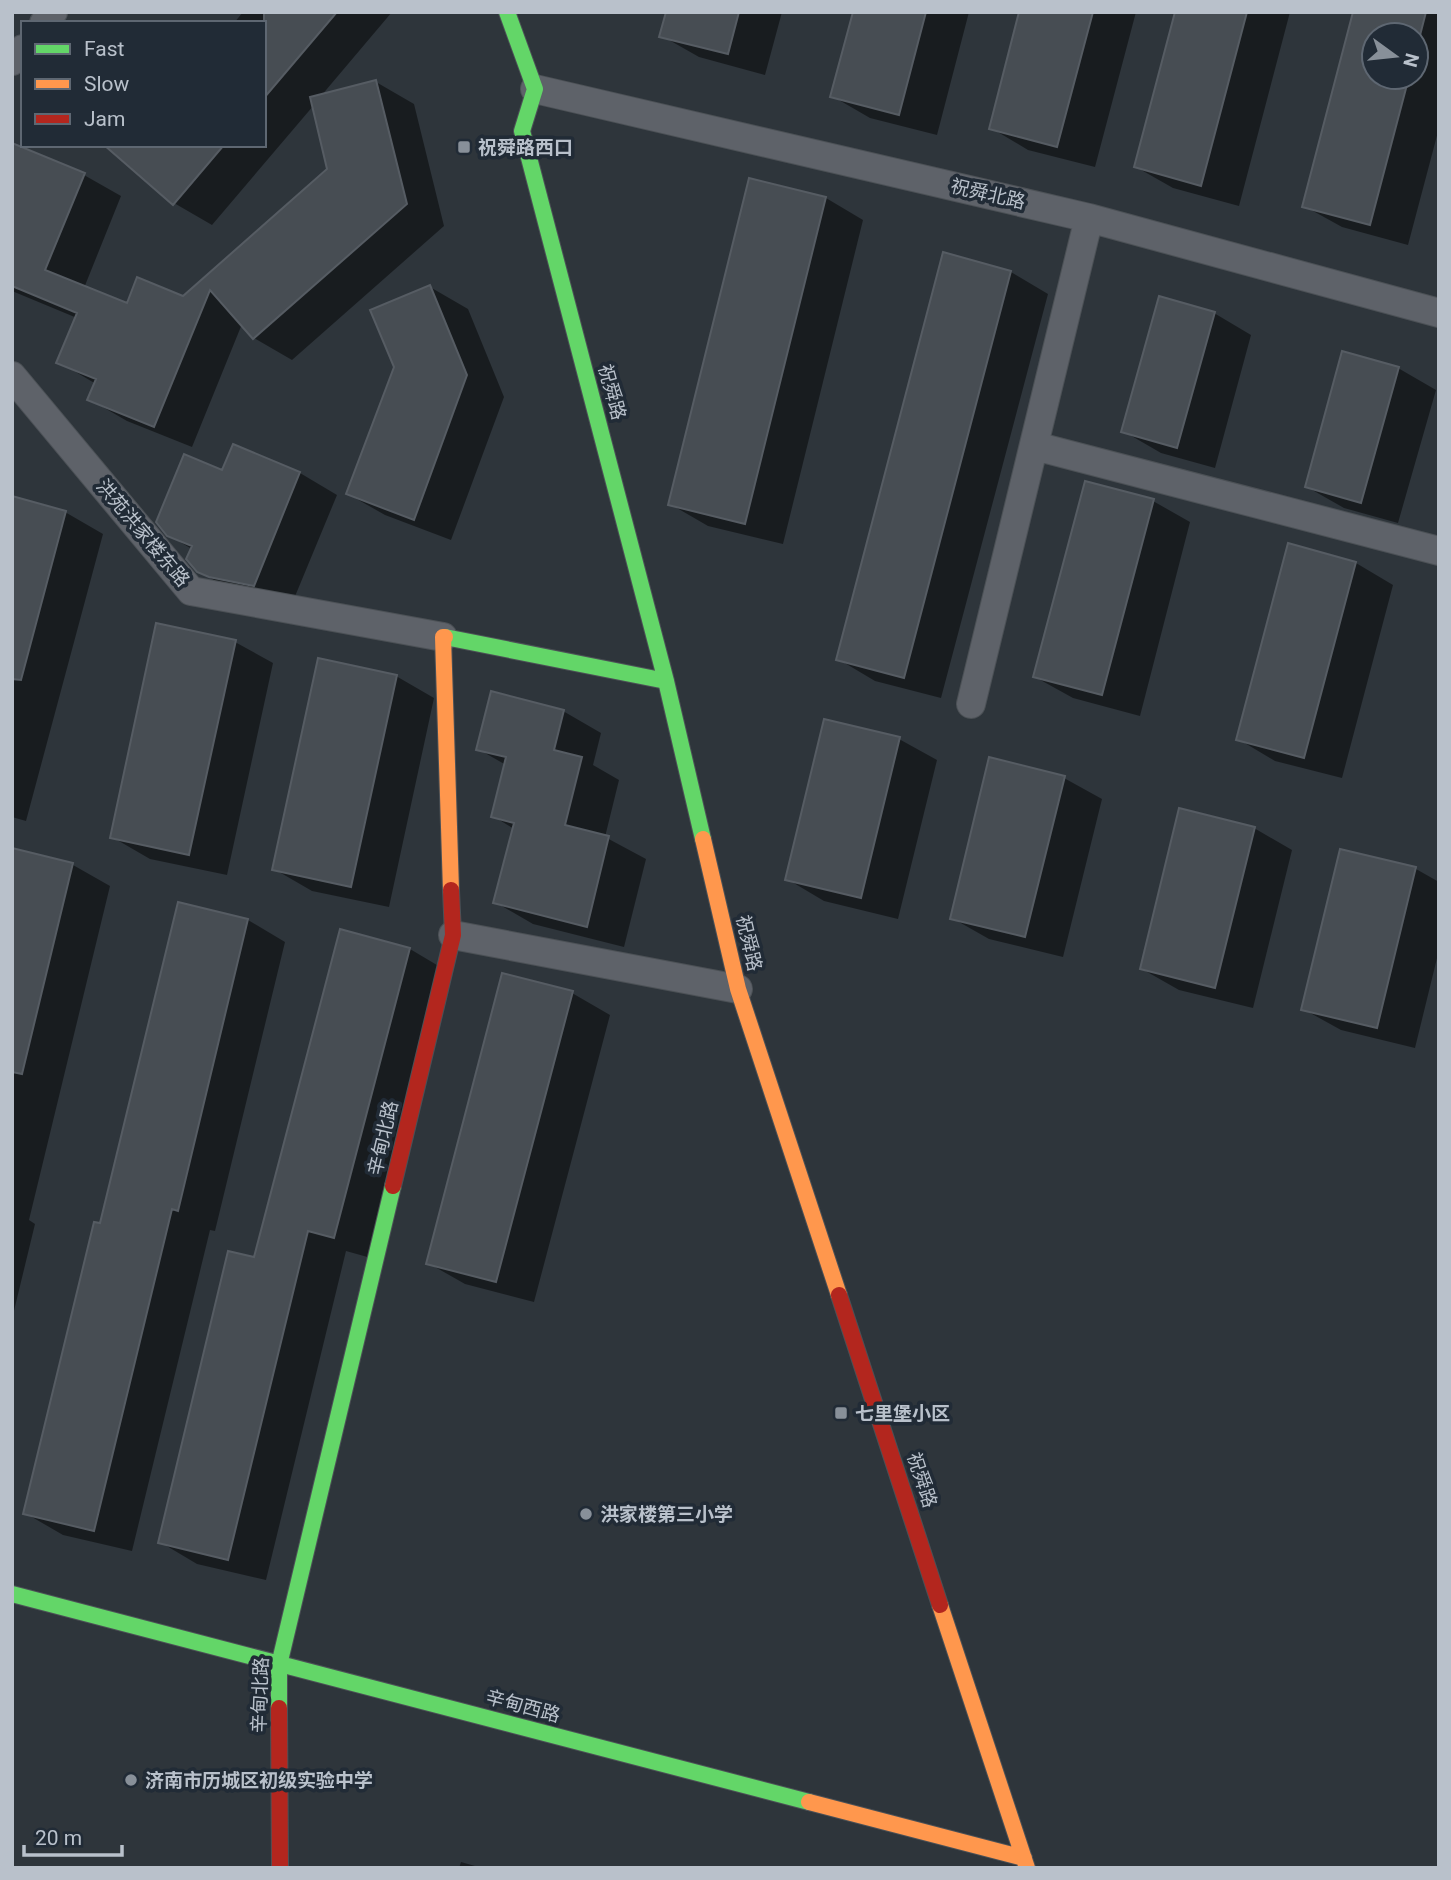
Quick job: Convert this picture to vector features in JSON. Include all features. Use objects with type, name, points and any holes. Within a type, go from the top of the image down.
[{"type":"street","points":[[507,12],[535,89]]},
{"type":"street","name":"祝舜北路","points":[[535,89],[1089,218],[1439,313]]},
{"type":"street","name":"祝舜路","points":[[535,89],[522,131],[666,681],[738,989],[1026,1863]]},
{"type":"street","points":[[971,704],[1089,218]]},
{"type":"street","name":"洪苑洪家楼东路","points":[[12,376],[191,591],[443,637]]},
{"type":"street","points":[[1035,446],[1439,551]]},
{"type":"street","points":[[443,637],[666,681]]},
{"type":"street","name":"辛甸北路","points":[[280,1868],[279,1665],[453,935],[443,637]]},
{"type":"street","points":[[453,935],[738,989]]},
{"type":"street","name":"辛甸西路","points":[[12,1594],[1026,1863]]},
{"type":"building","points":[[264,12],[337,12],[266,96],[266,21]]},
{"type":"building","points":[[666,12],[739,12],[728,54],[659,37]]},
{"type":"building","points":[[853,12],[926,12],[899,115],[830,97]]},
{"type":"building","points":[[1019,12],[1093,12],[1057,147],[989,129]]},
{"type":"building","points":[[1175,12],[1247,12],[1201,186],[1134,167]]},
{"type":"building","points":[[1353,12],[1426,12],[1424,21],[1360,21],[1360,91],[1405,91],[1370,225],[1302,207]]},
{"type":"building","points":[[376,80],[407,204],[253,339],[210,290],[154,427],[87,400],[96,379],[56,363],[77,313],[12,286],[12,143],[85,173],[45,270],[127,303],[137,277],[183,296],[327,169],[310,97]]},
{"type":"building","points":[[106,147],[222,147],[173,205]]},
{"type":"building","points":[[749,178],[826,197],[745,524],[668,505]]},
{"type":"building","points":[[943,252],[1011,271],[904,678],[836,660]]},
{"type":"building","points":[[430,285],[467,375],[414,520],[346,494],[394,367],[370,310]]},
{"type":"building","points":[[1159,296],[1215,312],[1177,448],[1121,432]]},
{"type":"building","points":[[1342,351],[1399,367],[1361,503],[1305,487]]},
{"type":"building","points":[[233,444],[300,472],[254,586],[197,572],[186,559],[192,546],[167,536],[156,522],[184,454],[222,470]]},
{"type":"building","points":[[1085,481],[1154,499],[1102,695],[1033,677]]},
{"type":"building","points":[[12,496],[66,511],[21,680],[12,679]]},
{"type":"building","points":[[1288,543],[1356,562],[1304,758],[1236,740]]},
{"type":"building","points":[[156,623],[236,640],[189,855],[110,838]]},
{"type":"building","points":[[318,658],[397,675],[351,887],[272,870]]},
{"type":"building","points":[[491,691],[564,710],[554,750],[582,757],[565,825],[609,836],[587,927],[493,903],[514,823],[491,817],[506,757],[476,750]]},
{"type":"building","points":[[824,719],[900,737],[861,898],[785,880]]},
{"type":"building","points":[[989,757],[1065,776],[1025,937],[950,919]]},
{"type":"building","points":[[1179,808],[1255,827],[1215,988],[1140,969]]},
{"type":"building","points":[[12,848],[73,863],[22,1074],[12,1072]]},
{"type":"building","points":[[1340,849],[1416,867],[1377,1028],[1301,1010]]},
{"type":"building","points":[[178,902],[248,919],[178,1211],[172,1209],[94,1531],[23,1514],[94,1222],[100,1223]]},
{"type":"building","points":[[340,929],[410,948],[334,1238],[308,1231],[228,1560],[158,1543],[228,1251],[254,1257]]},
{"type":"building","points":[[502,973],[573,991],[496,1282],[426,1264]]},
{"type":"traffic: fast","points":[[507,12],[535,89],[522,131],[666,681],[703,839]]},
{"type":"traffic: fast","points":[[445,637],[666,681]]},
{"type":"traffic: fast","points":[[279,1708],[279,1665],[393,1186]]},
{"type":"traffic: fast","points":[[12,1594],[809,1802]]},
{"type":"traffic: slow","points":[[445,637],[451,890]]},
{"type":"traffic: slow","points":[[703,839],[738,989],[839,1295]]},
{"type":"traffic: slow","points":[[940,1605],[1027,1868]]},
{"type":"traffic: slow","points":[[809,1802],[1024,1858]]},
{"type":"traffic: jam","points":[[393,1186],[453,935],[451,890]]},
{"type":"traffic: jam","points":[[839,1295],[940,1605]]},
{"type":"traffic: jam","points":[[279,1708],[280,1868]]},
{"type":"place","name":"祝舜路西口","points":[[464,147]]},
{"type":"place","name":"七里堡小区","points":[[841,1413]]},
{"type":"place","name":"洪家楼第三小学","points":[[586,1514]]},
{"type":"place","name":"济南市历城区初级实验中学","points":[[131,1780]]}]
